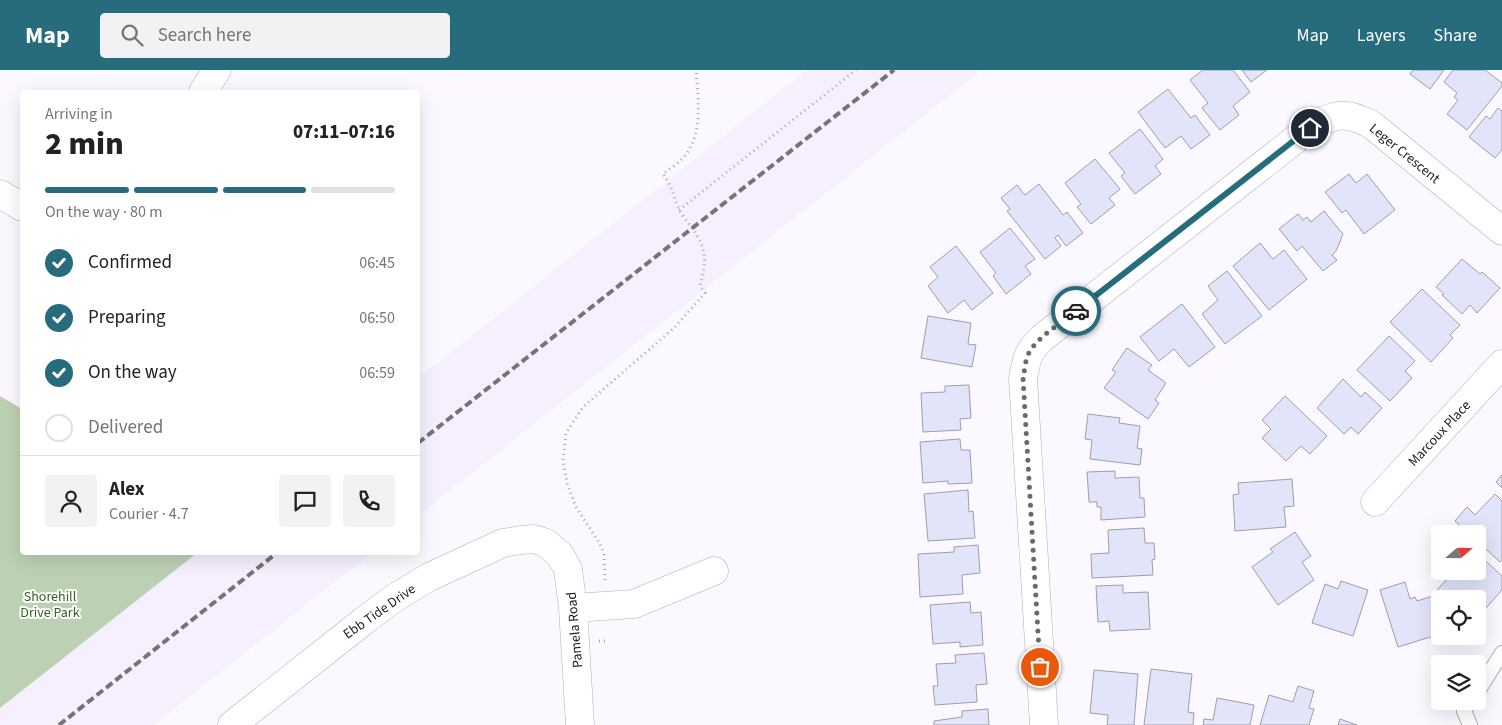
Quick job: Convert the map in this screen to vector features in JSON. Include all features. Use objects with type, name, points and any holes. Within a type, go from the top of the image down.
[{"type":"street","points":[[204,90],[217,70]]},
{"type":"street","name":"Leger Crescent","points":[[1044,725],[1023,378],[1030,350],[1042,338],[1310,128],[1339,115],[1354,116],[1372,125],[1502,231]]},
{"type":"street","points":[[0,194],[20,207]]},
{"type":"street","name":"Marcoux Place","points":[[1375,502],[1502,364]]},
{"type":"street","name":"Ebb Tide Drive","points":[[247,720],[364,620],[393,599],[429,577],[503,544],[521,540],[534,540],[546,543]]},
{"type":"street","name":"Pamela Road","points":[[546,543],[560,555],[568,569],[573,608],[580,725]]},
{"type":"street","points":[[573,608],[634,604],[714,571]]},
{"type":"lane","points":[[1486,678],[1502,653]]},
{"type":"lane","points":[[1465,710],[1470,725]]},
{"type":"path","points":[[606,607],[604,554],[600,544],[576,507],[567,483],[562,460],[566,433],[583,408],[674,328],[706,293],[700,286],[704,274],[705,258],[701,240],[679,210],[671,186],[663,174],[684,158],[694,140],[699,112],[696,70]]},
{"type":"path","points":[[679,210],[856,70]]},
{"type":"shaded area","points":[[807,70],[982,70],[420,514],[420,376]]},
{"type":"shaded area","points":[[194,555],[369,555],[154,725],[0,725],[0,708]]},
{"type":"green space","name":"Shorehill Drive Park","points":[[0,396],[20,408],[20,555],[194,555],[0,708]]},
{"type":"building","points":[[1203,70],[1233,70],[1250,92],[1233,106],[1239,115],[1220,130],[1202,108],[1208,103],[1190,80]]},
{"type":"building","points":[[1242,70],[1267,70],[1251,82]]},
{"type":"building","points":[[1413,70],[1444,70],[1430,89],[1410,74]]},
{"type":"building","points":[[1453,70],[1485,70],[1502,83],[1502,86],[1467,130],[1447,114],[1458,100],[1454,97],[1457,93],[1444,82]]},
{"type":"building","points":[[1168,89],[1191,118],[1195,115],[1210,135],[1191,149],[1181,136],[1165,148],[1138,112]]},
{"type":"building","points":[[1498,108],[1502,111],[1502,150],[1495,158],[1469,137],[1486,116],[1490,119]]},
{"type":"building","points":[[1140,129],[1163,159],[1155,166],[1161,174],[1135,194],[1121,176],[1125,173],[1109,153]]},
{"type":"building","points":[[1095,159],[1120,189],[1109,198],[1115,205],[1091,224],[1077,207],[1081,204],[1065,183]]},
{"type":"building","points":[[1349,174],[1356,183],[1367,174],[1395,210],[1364,234],[1346,210],[1342,213],[1325,192]]},
{"type":"building","points":[[1039,184],[1063,215],[1067,212],[1083,233],[1066,246],[1058,235],[1055,238],[1061,246],[1045,259],[1007,211],[1010,209],[1001,198],[1017,185],[1025,195]]},
{"type":"building","points":[[1324,211],[1343,234],[1336,251],[1332,255],[1337,260],[1323,271],[1302,246],[1297,251],[1279,229],[1298,214],[1303,220],[1307,217],[1311,222]]},
{"type":"building","points":[[1010,228],[1035,259],[1025,266],[1031,274],[1006,294],[993,276],[996,273],[980,252]]},
{"type":"building","points":[[1260,243],[1273,259],[1284,250],[1307,279],[1269,310],[1233,266]]},
{"type":"building","points":[[956,246],[993,293],[972,310],[964,300],[948,313],[928,286],[938,277],[930,267]]},
{"type":"building","points":[[1462,259],[1480,274],[1482,272],[1500,288],[1477,313],[1470,305],[1462,314],[1436,287]]},
{"type":"building","points":[[1227,271],[1262,316],[1225,344],[1202,314],[1218,300],[1208,286]]},
{"type":"building","points":[[1422,289],[1460,325],[1450,335],[1453,338],[1431,362],[1390,322]]},
{"type":"building","points":[[1182,304],[1215,347],[1189,367],[1174,349],[1159,361],[1140,337]]},
{"type":"building","points":[[928,316],[971,323],[968,344],[976,345],[972,367],[921,358]]},
{"type":"building","points":[[1389,336],[1415,361],[1405,371],[1412,378],[1390,401],[1357,370]]},
{"type":"building","points":[[1127,348],[1152,365],[1148,370],[1166,383],[1155,400],[1159,403],[1148,419],[1104,388],[1116,372],[1112,370]]},
{"type":"building","points":[[1343,379],[1361,397],[1365,392],[1382,408],[1358,434],[1351,427],[1344,434],[1317,408]]},
{"type":"building","points":[[969,385],[971,418],[960,419],[961,430],[923,432],[921,393],[945,392],[945,386]]},
{"type":"building","points":[[1285,396],[1327,436],[1310,454],[1301,446],[1286,461],[1262,438],[1271,429],[1262,420]]},
{"type":"building","points":[[1088,414],[1120,418],[1119,423],[1140,426],[1137,448],[1142,449],[1140,465],[1090,459],[1092,440],[1085,439]]},
{"type":"building","points":[[960,439],[961,450],[970,450],[972,483],[948,484],[948,481],[923,483],[920,442]]},
{"type":"building","points":[[1115,471],[1115,478],[1139,477],[1140,498],[1144,498],[1145,517],[1101,520],[1101,507],[1097,507],[1097,502],[1089,502],[1087,472]]},
{"type":"building","points":[[1502,475],[1502,488],[1496,482]]},
{"type":"building","points":[[1292,479],[1294,506],[1284,507],[1286,527],[1235,531],[1233,495],[1239,494],[1238,483]]},
{"type":"building","points":[[968,490],[969,512],[973,511],[975,538],[928,541],[924,494]]},
{"type":"building","points":[[1495,494],[1502,501],[1502,560],[1500,562],[1486,549],[1486,525],[1459,525],[1455,521],[1467,507],[1475,515]]},
{"type":"building","points":[[1144,528],[1145,543],[1154,543],[1153,575],[1092,578],[1091,554],[1109,553],[1108,530]]},
{"type":"building","points":[[1295,532],[1311,556],[1302,562],[1314,580],[1278,605],[1252,567],[1273,552],[1270,549]]},
{"type":"building","points":[[978,545],[980,573],[962,575],[963,594],[920,597],[918,554],[954,552],[954,547]]},
{"type":"building","points":[[1486,561],[1502,576],[1502,590],[1486,608],[1486,590],[1437,590],[1446,580],[1486,580]]},
{"type":"building","points":[[1341,581],[1368,590],[1353,636],[1312,623],[1325,584],[1338,589]]},
{"type":"building","points":[[1405,582],[1410,599],[1415,597],[1417,601],[1431,597],[1431,637],[1398,647],[1380,590]]},
{"type":"building","points":[[1123,585],[1123,593],[1148,592],[1150,629],[1110,631],[1109,621],[1098,622],[1096,586]]},
{"type":"building","points":[[970,602],[971,613],[981,612],[983,645],[960,647],[960,642],[933,644],[930,605]]},
{"type":"building","points":[[984,653],[987,684],[976,685],[977,702],[935,705],[933,686],[938,686],[936,664],[956,663],[955,655]]},
{"type":"building","points":[[1151,669],[1192,674],[1188,712],[1194,713],[1193,725],[1144,725]]},
{"type":"building","points":[[1094,670],[1138,674],[1134,725],[1107,725],[1108,715],[1090,713]]},
{"type":"building","points":[[1298,686],[1314,691],[1309,708],[1314,709],[1309,725],[1260,725],[1269,695],[1293,702]]},
{"type":"building","points":[[1217,698],[1254,705],[1250,725],[1203,725],[1204,719],[1213,720]]},
{"type":"building","points":[[988,709],[989,725],[934,725],[934,721],[962,717],[962,711]]},
{"type":"building","points":[[1340,719],[1357,725],[1338,725]]},
{"type":"railway","points":[[420,441],[894,70]]},
{"type":"railway","points":[[59,725],[274,555]]},
{"type":"way so far","points":[[1040,667],[1023,378],[1030,350],[1076,311]]},
{"type":"route","points":[[1076,311],[1310,128]]}]
